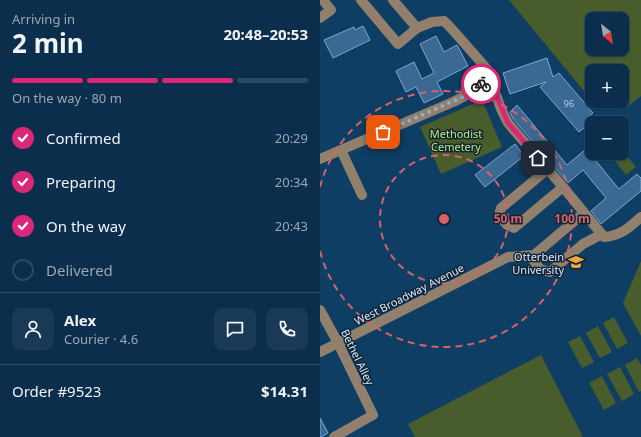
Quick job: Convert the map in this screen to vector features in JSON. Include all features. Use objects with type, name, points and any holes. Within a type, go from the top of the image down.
[{"type":"street","points":[[320,18],[331,10],[323,0]]},
{"type":"street","points":[[361,0],[398,44],[417,28],[432,22],[444,21],[487,70],[508,123],[604,237],[613,236],[626,230],[641,218]]},
{"type":"street","points":[[394,0],[417,28]]},
{"type":"street","points":[[320,159],[465,96],[465,92],[490,80]]},
{"type":"street","points":[[341,150],[362,195]]},
{"type":"street","points":[[548,169],[500,208],[499,215],[507,226],[514,228],[563,187]]},
{"type":"street","points":[[584,213],[534,255],[533,260],[540,268],[550,272],[584,244],[602,234]]},
{"type":"street","name":"West Broadway Avenue","points":[[320,352],[508,257],[534,255]]},
{"type":"street","name":"Bethel Alley","points":[[320,310],[338,342],[373,415],[334,437]]},
{"type":"green space","points":[[509,0],[641,0],[641,96],[629,106],[629,64],[585,64],[585,92]]},
{"type":"green space","name":"Methodist Cemetery","points":[[482,100],[502,147],[441,174],[420,127]]},
{"type":"green space","points":[[629,158],[636,167],[626,175],[614,160],[629,160]]},
{"type":"green space","points":[[641,261],[641,336],[623,303]]},
{"type":"green space","points":[[614,317],[628,343],[617,349],[603,323]]},
{"type":"green space","points":[[598,326],[612,352],[600,358],[586,333]]},
{"type":"green space","points":[[580,336],[594,362],[582,368],[568,342]]},
{"type":"green space","points":[[541,355],[583,437],[415,437],[408,424]]},
{"type":"green space","points":[[637,358],[641,365],[641,391],[639,392],[625,365]]},
{"type":"green space","points":[[620,367],[634,394],[622,401],[607,374]]},
{"type":"green space","points":[[602,376],[616,403],[604,410],[589,383]]},
{"type":"building","points":[[363,26],[370,40],[333,58],[324,40],[354,27],[355,30]]},
{"type":"building","points":[[436,36],[444,52],[457,45],[468,66],[437,82],[443,94],[424,103],[416,87],[406,92],[396,71],[414,62],[422,79],[434,73],[420,44]]},
{"type":"building","points":[[547,58],[553,77],[559,73],[585,104],[585,108],[589,108],[593,113],[589,116],[585,116],[585,127],[579,132],[540,87],[546,82],[510,94],[503,73]]},
{"type":"building","points":[[517,105],[567,165],[585,150],[585,160],[597,160],[596,161],[619,189],[637,174],[641,178],[641,191],[601,224],[591,211],[606,198],[583,170],[568,183],[513,119],[510,112]]},
{"type":"building","points":[[515,144],[524,156],[485,187],[475,175]]},
{"type":"building","points":[[320,418],[328,433],[321,437],[320,437]]},
{"type":"way so far","points":[[383,132],[465,96],[465,92],[481,84]]},
{"type":"place","name":"Otterbein University","points":[[576,262]]},
{"type":"route","points":[[481,84],[490,80],[508,123],[538,158]]}]
